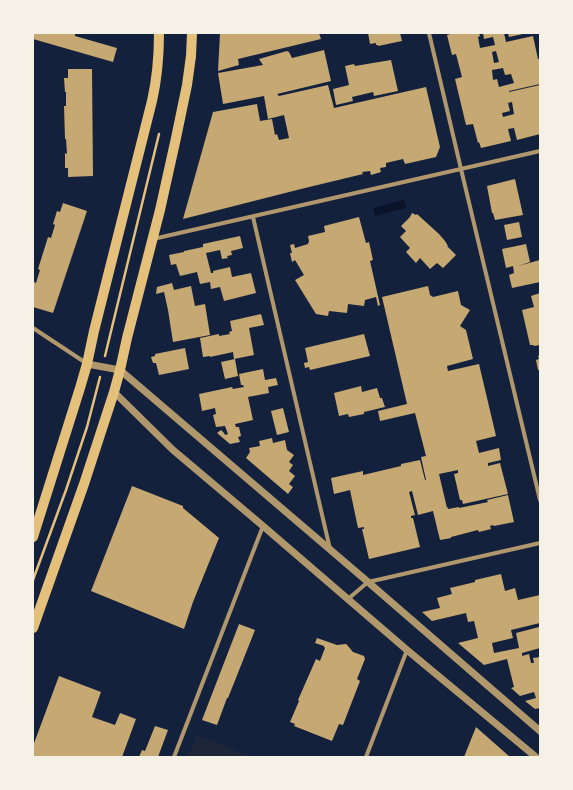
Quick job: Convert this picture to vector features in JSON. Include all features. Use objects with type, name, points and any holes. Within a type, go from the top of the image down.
[{"type":"main road","points":[[33,537],[87,364],[155,87],[159,57],[159,33]]},
{"type":"main road","points":[[33,628],[84,484],[120,370],[176,138],[187,85],[191,56],[192,33]]},
{"type":"street","points":[[429,33],[540,500]]},
{"type":"street","points":[[152,239],[540,151]]},
{"type":"street","points":[[253,217],[331,551]]},
{"type":"street","points":[[33,328],[87,364],[120,370],[540,731]]},
{"type":"street","points":[[114,392],[173,450],[407,650],[536,757]]},
{"type":"street","points":[[174,757],[263,526]]},
{"type":"street","points":[[348,599],[368,582],[540,543]]},
{"type":"street","points":[[366,757],[407,650]]},
{"type":"path","points":[[145,130],[176,138]]},
{"type":"shaded area","points":[[404,200],[406,208],[375,216],[373,208]]},
{"type":"shaded area","points":[[197,735],[251,757],[188,757]]},
{"type":"building","points":[[33,33],[75,33],[75,36],[117,48],[113,62],[33,39]]},
{"type":"building","points":[[319,33],[321,39],[238,59],[239,65],[218,71],[220,34]]},
{"type":"building","points":[[368,33],[400,33],[402,41],[378,46],[376,43],[370,44]]},
{"type":"building","points":[[453,33],[479,33],[480,36],[478,37],[480,48],[495,45],[493,37],[484,39],[483,33],[504,33],[506,42],[533,36],[538,59],[540,59],[540,84],[509,92],[540,85],[540,134],[517,140],[514,128],[508,129],[511,141],[481,148],[479,142],[478,143],[473,124],[466,125],[455,79],[462,77],[456,54],[452,55],[447,35]],"holes":[[[496,51],[499,62],[494,63],[492,52]],[[503,68],[505,75],[511,74],[514,83],[499,87],[497,79],[493,80],[492,70]],[[512,102],[514,114],[503,117],[502,113],[510,111],[508,103]]]},
{"type":"building","points":[[508,33],[523,33],[523,34],[509,37]]},
{"type":"building","points":[[324,50],[331,81],[277,94],[279,96],[328,85],[334,108],[426,87],[440,147],[436,157],[405,164],[403,159],[386,163],[386,167],[380,168],[381,172],[371,175],[370,171],[362,172],[363,174],[183,219],[213,112],[257,104],[260,121],[272,119],[275,135],[277,134],[279,140],[289,138],[284,115],[268,119],[264,96],[223,104],[218,73],[263,65],[259,59],[287,51],[292,58]]},
{"type":"building","points":[[391,60],[398,91],[374,96],[373,92],[352,97],[353,101],[336,105],[333,89],[349,85],[345,66],[354,64],[355,66]]},
{"type":"building","points":[[68,69],[92,69],[93,176],[68,177],[68,168],[65,168],[65,153],[67,154],[64,106],[66,106],[66,92],[64,78],[68,78]]},
{"type":"building","points":[[515,179],[523,215],[495,220],[492,213],[487,186]]},
{"type":"building","points":[[63,203],[87,211],[53,313],[33,307],[33,284],[34,282],[36,283],[40,270],[38,269],[48,237],[51,238],[57,211],[60,212]]},
{"type":"building","points":[[412,213],[417,214],[439,234],[447,246],[456,255],[443,268],[437,263],[430,269],[420,258],[416,263],[406,252],[410,248],[400,237],[406,231],[401,226]]},
{"type":"building","points":[[359,217],[366,243],[369,242],[373,260],[370,261],[380,305],[378,306],[376,297],[365,300],[364,306],[348,304],[347,313],[329,311],[328,316],[316,314],[295,280],[304,275],[295,260],[292,262],[290,245],[294,244],[295,248],[308,244],[308,236],[325,232],[324,226]]},
{"type":"building","points":[[519,222],[522,237],[507,240],[504,225]]},
{"type":"building","points":[[240,236],[243,248],[231,251],[232,255],[227,256],[228,258],[222,259],[220,250],[206,253],[211,273],[213,273],[213,271],[230,267],[232,277],[251,273],[256,293],[224,301],[220,287],[211,289],[210,282],[200,284],[197,272],[180,276],[176,264],[171,265],[169,255],[203,247],[203,244]]},
{"type":"building","points":[[526,244],[530,262],[518,266],[540,260],[540,282],[512,288],[509,275],[514,273],[513,266],[506,268],[502,249]]},
{"type":"building","points":[[172,283],[174,290],[191,286],[195,306],[205,304],[210,335],[173,342],[164,292],[156,294],[157,287]]},
{"type":"building","points":[[428,286],[430,295],[433,297],[458,291],[461,305],[470,310],[460,326],[466,330],[473,359],[447,366],[448,371],[479,364],[496,436],[476,441],[479,453],[499,448],[501,460],[488,463],[488,466],[500,463],[508,494],[463,504],[462,500],[460,500],[454,474],[458,473],[458,470],[439,474],[447,508],[459,508],[488,502],[487,500],[508,495],[514,522],[493,525],[490,526],[491,529],[479,532],[478,530],[440,540],[433,511],[418,515],[412,491],[409,492],[415,515],[411,516],[411,518],[413,518],[420,547],[369,559],[362,529],[364,529],[364,527],[358,528],[350,490],[334,494],[331,478],[363,471],[363,475],[420,460],[426,480],[421,457],[426,456],[415,413],[380,421],[378,411],[407,404],[382,297]]},
{"type":"building","points":[[540,293],[540,345],[534,346],[530,345],[522,310],[534,307],[531,296]]},
{"type":"building","points":[[261,314],[264,325],[249,328],[254,355],[234,359],[233,352],[203,357],[200,338],[219,334],[219,336],[230,334],[229,332],[232,331],[230,321]]},
{"type":"building","points":[[364,334],[370,356],[310,370],[309,367],[305,368],[304,363],[308,362],[305,348]]},
{"type":"building","points":[[185,348],[189,369],[159,375],[156,363],[153,363],[151,357],[155,356],[155,354]]},
{"type":"building","points":[[540,355],[540,370],[538,370],[536,360],[539,359],[538,356]]},
{"type":"building","points":[[235,359],[238,376],[225,379],[221,362]]},
{"type":"building","points":[[263,369],[265,380],[276,378],[278,385],[268,387],[269,393],[248,397],[253,420],[235,424],[236,427],[239,427],[241,436],[238,437],[240,442],[230,444],[217,433],[221,430],[225,435],[228,434],[225,426],[216,427],[213,415],[216,414],[215,408],[202,411],[199,394],[232,387],[233,389],[244,387],[241,385],[239,374]]},
{"type":"building","points":[[361,386],[362,392],[377,388],[385,407],[349,417],[348,414],[339,416],[334,393]]},
{"type":"building","points":[[283,408],[289,432],[277,435],[271,411]]},
{"type":"building","points":[[272,438],[273,443],[285,440],[287,450],[294,455],[289,462],[293,465],[289,471],[295,476],[289,484],[293,487],[288,494],[246,458],[250,452],[249,448],[260,446],[259,441]]},
{"type":"building","points":[[132,486],[183,506],[183,508],[219,538],[193,602],[184,629],[91,591]]},
{"type":"building","points":[[501,574],[505,591],[515,588],[518,600],[540,595],[540,623],[511,630],[513,638],[492,643],[494,653],[519,648],[516,633],[539,627],[540,648],[522,653],[522,656],[529,654],[531,663],[534,663],[533,658],[540,657],[540,708],[535,709],[525,701],[536,698],[534,692],[520,696],[511,688],[514,687],[507,659],[484,665],[458,643],[478,638],[474,621],[468,622],[466,613],[432,621],[422,612],[440,608],[437,598],[452,594],[450,588]]},
{"type":"building","points":[[239,624],[255,630],[217,725],[202,720]]},
{"type":"building","points":[[317,638],[337,645],[346,644],[353,652],[364,656],[365,659],[357,679],[360,681],[343,725],[339,724],[332,741],[294,726],[295,724],[290,722],[316,659],[320,661],[325,648],[324,646],[315,643]]},
{"type":"building","points":[[59,676],[101,692],[92,717],[115,725],[120,713],[136,719],[122,757],[33,757],[33,746]]},
{"type":"building","points":[[155,726],[168,730],[158,757],[139,757],[142,750],[145,751]]},
{"type":"building","points":[[476,727],[510,757],[464,757]]}]
